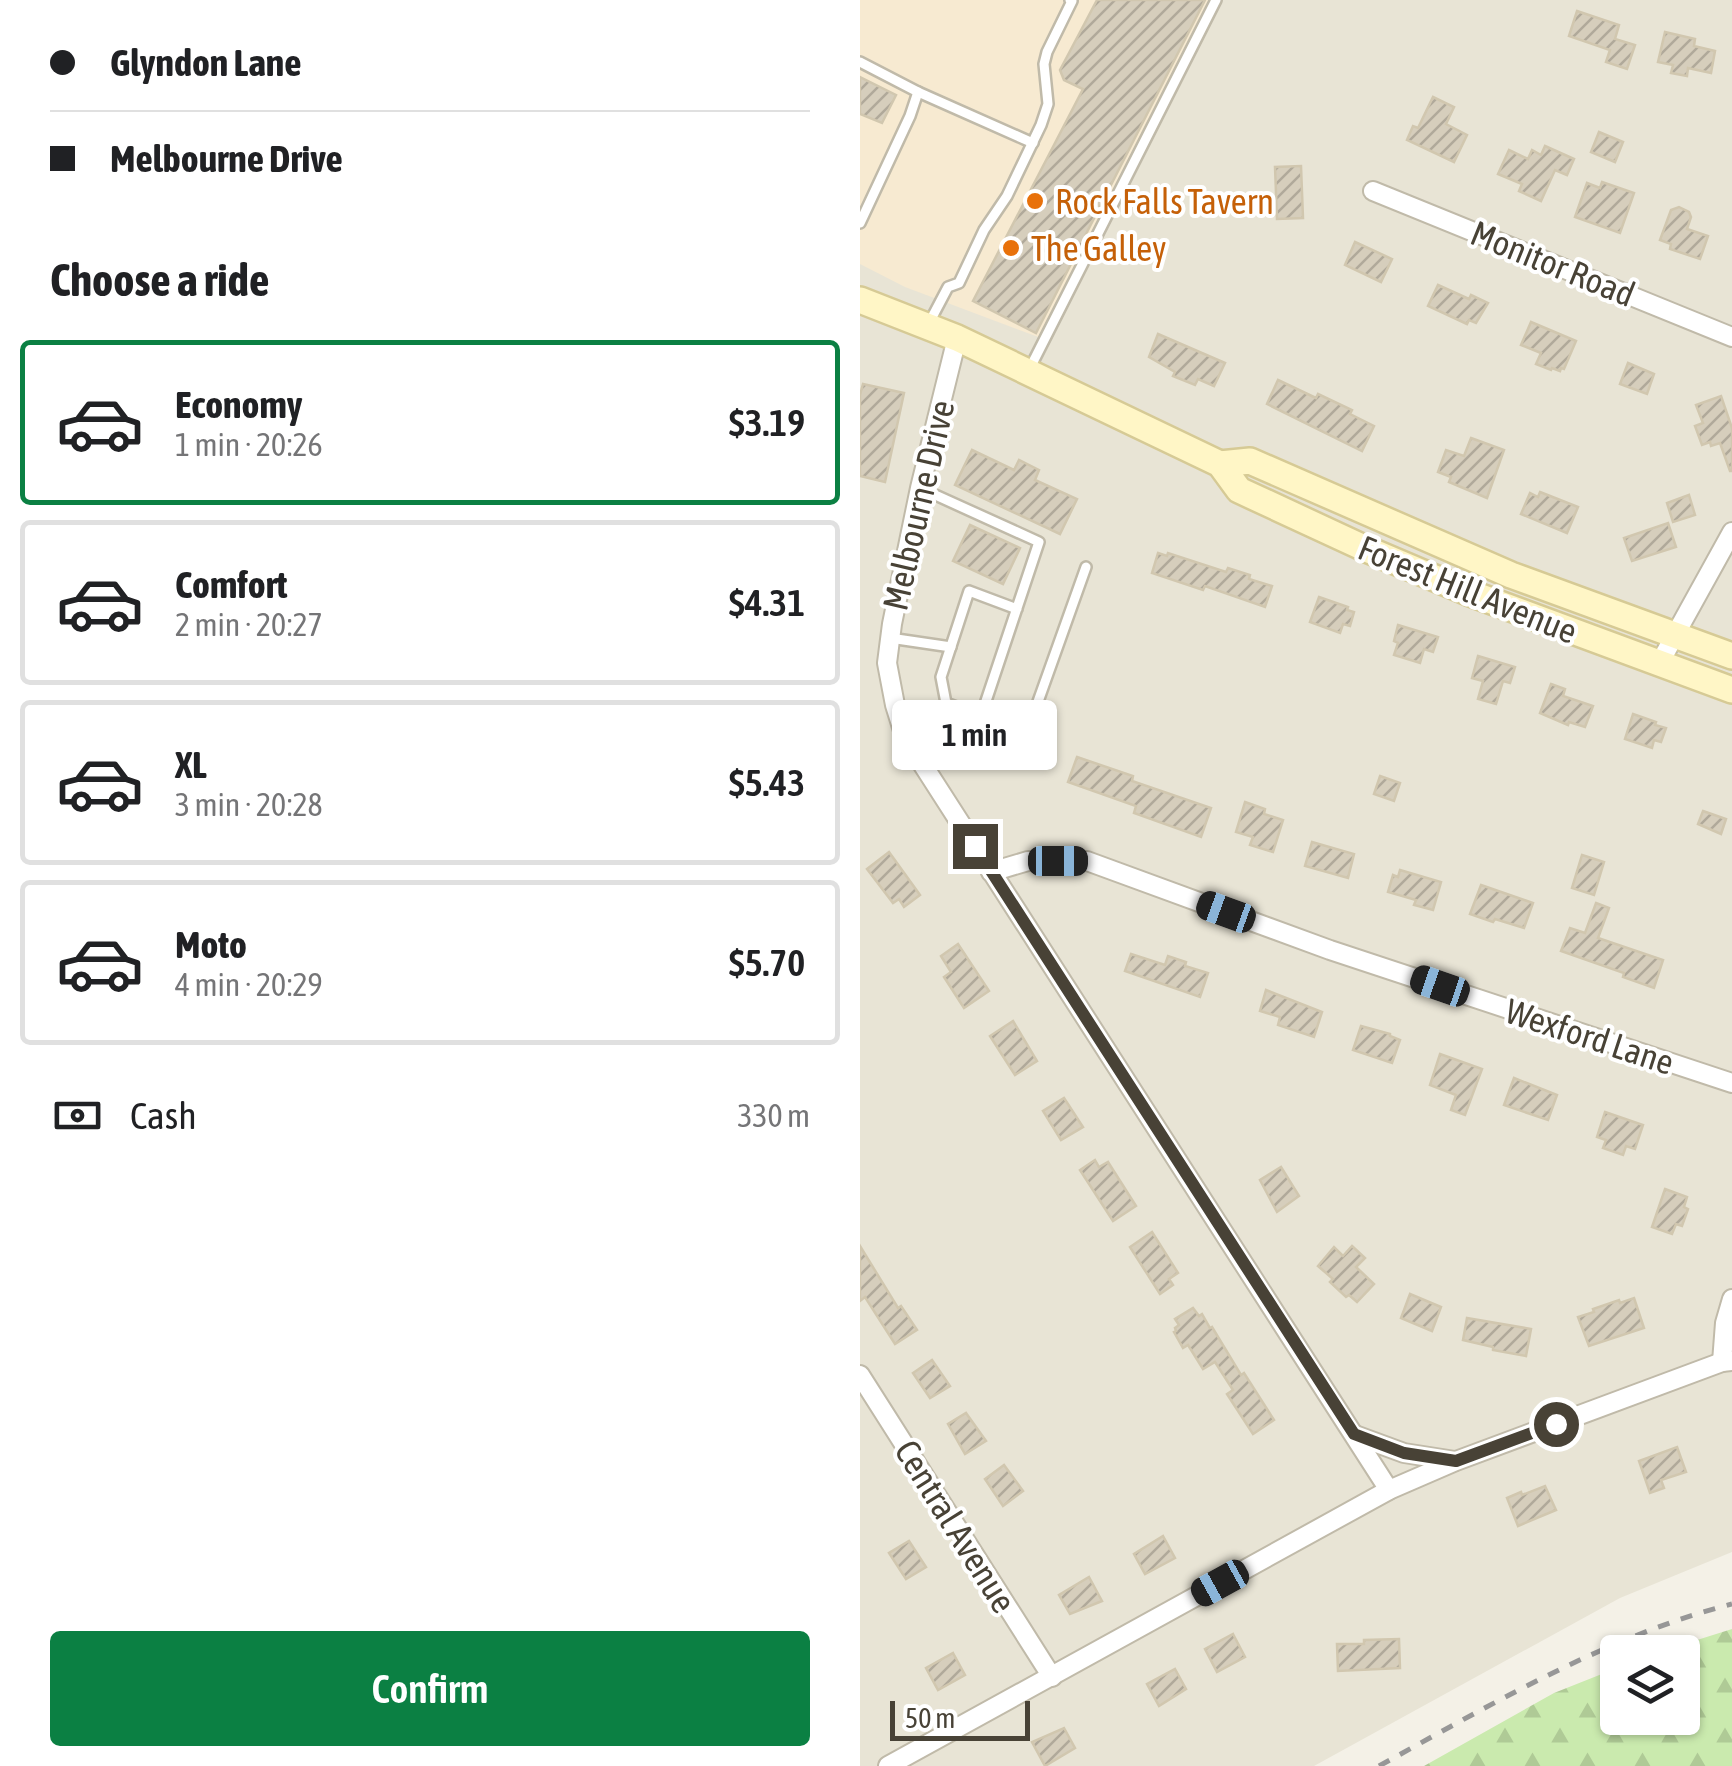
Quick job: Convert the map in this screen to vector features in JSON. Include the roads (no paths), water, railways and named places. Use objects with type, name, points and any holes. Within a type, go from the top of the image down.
[{"type":"main road","name":"Forest Hill Avenue","points":[[860,300],[957,338],[1220,464],[1239,490],[1364,548],[1486,600],[1732,690]]},
{"type":"main road","name":"Forest Hill Avenue","points":[[1220,464],[1250,461],[1496,569],[1732,656]]},
{"type":"street","name":"Monitor Road","points":[[1373,191],[1732,336]]},
{"type":"street","name":"Melbourne Drive","points":[[957,338],[920,488],[890,638],[887,663],[905,738],[1389,1490]]},
{"type":"street","points":[[1660,664],[1732,532]]},
{"type":"street","name":"Wexford Lane","points":[[992,872],[1028,861],[1087,861],[1330,950],[1732,1083]]},
{"type":"street","points":[[888,1766],[1389,1490],[1456,1461],[1727,1362],[1726,1323],[1732,1299]]},
{"type":"street","name":"Central Avenue","points":[[860,1374],[1052,1677]]},
{"type":"street","points":[[1354,1434],[1404,1453],[1456,1461]]},
{"type":"lane","points":[[928,326],[948,287],[959,283],[1032,143],[1048,104],[1044,64],[1047,52],[1070,0]]},
{"type":"lane","points":[[1028,372],[1216,0]]},
{"type":"lane","points":[[860,62],[1032,143]]},
{"type":"lane","points":[[860,223],[918,92]]},
{"type":"lane","points":[[920,488],[1040,542],[981,716]]},
{"type":"lane","points":[[1017,609],[969,591],[940,677],[946,703],[1017,726],[1035,710],[1086,566]]},
{"type":"lane","points":[[890,638],[951,646]]},
{"type":"railway","points":[[1379,1766],[1595,1653],[1732,1604]]},
{"type":"place","name":"Rock Falls Tavern","points":[[1035,201]]},
{"type":"place","name":"The Galley","points":[[1011,248]]}]
